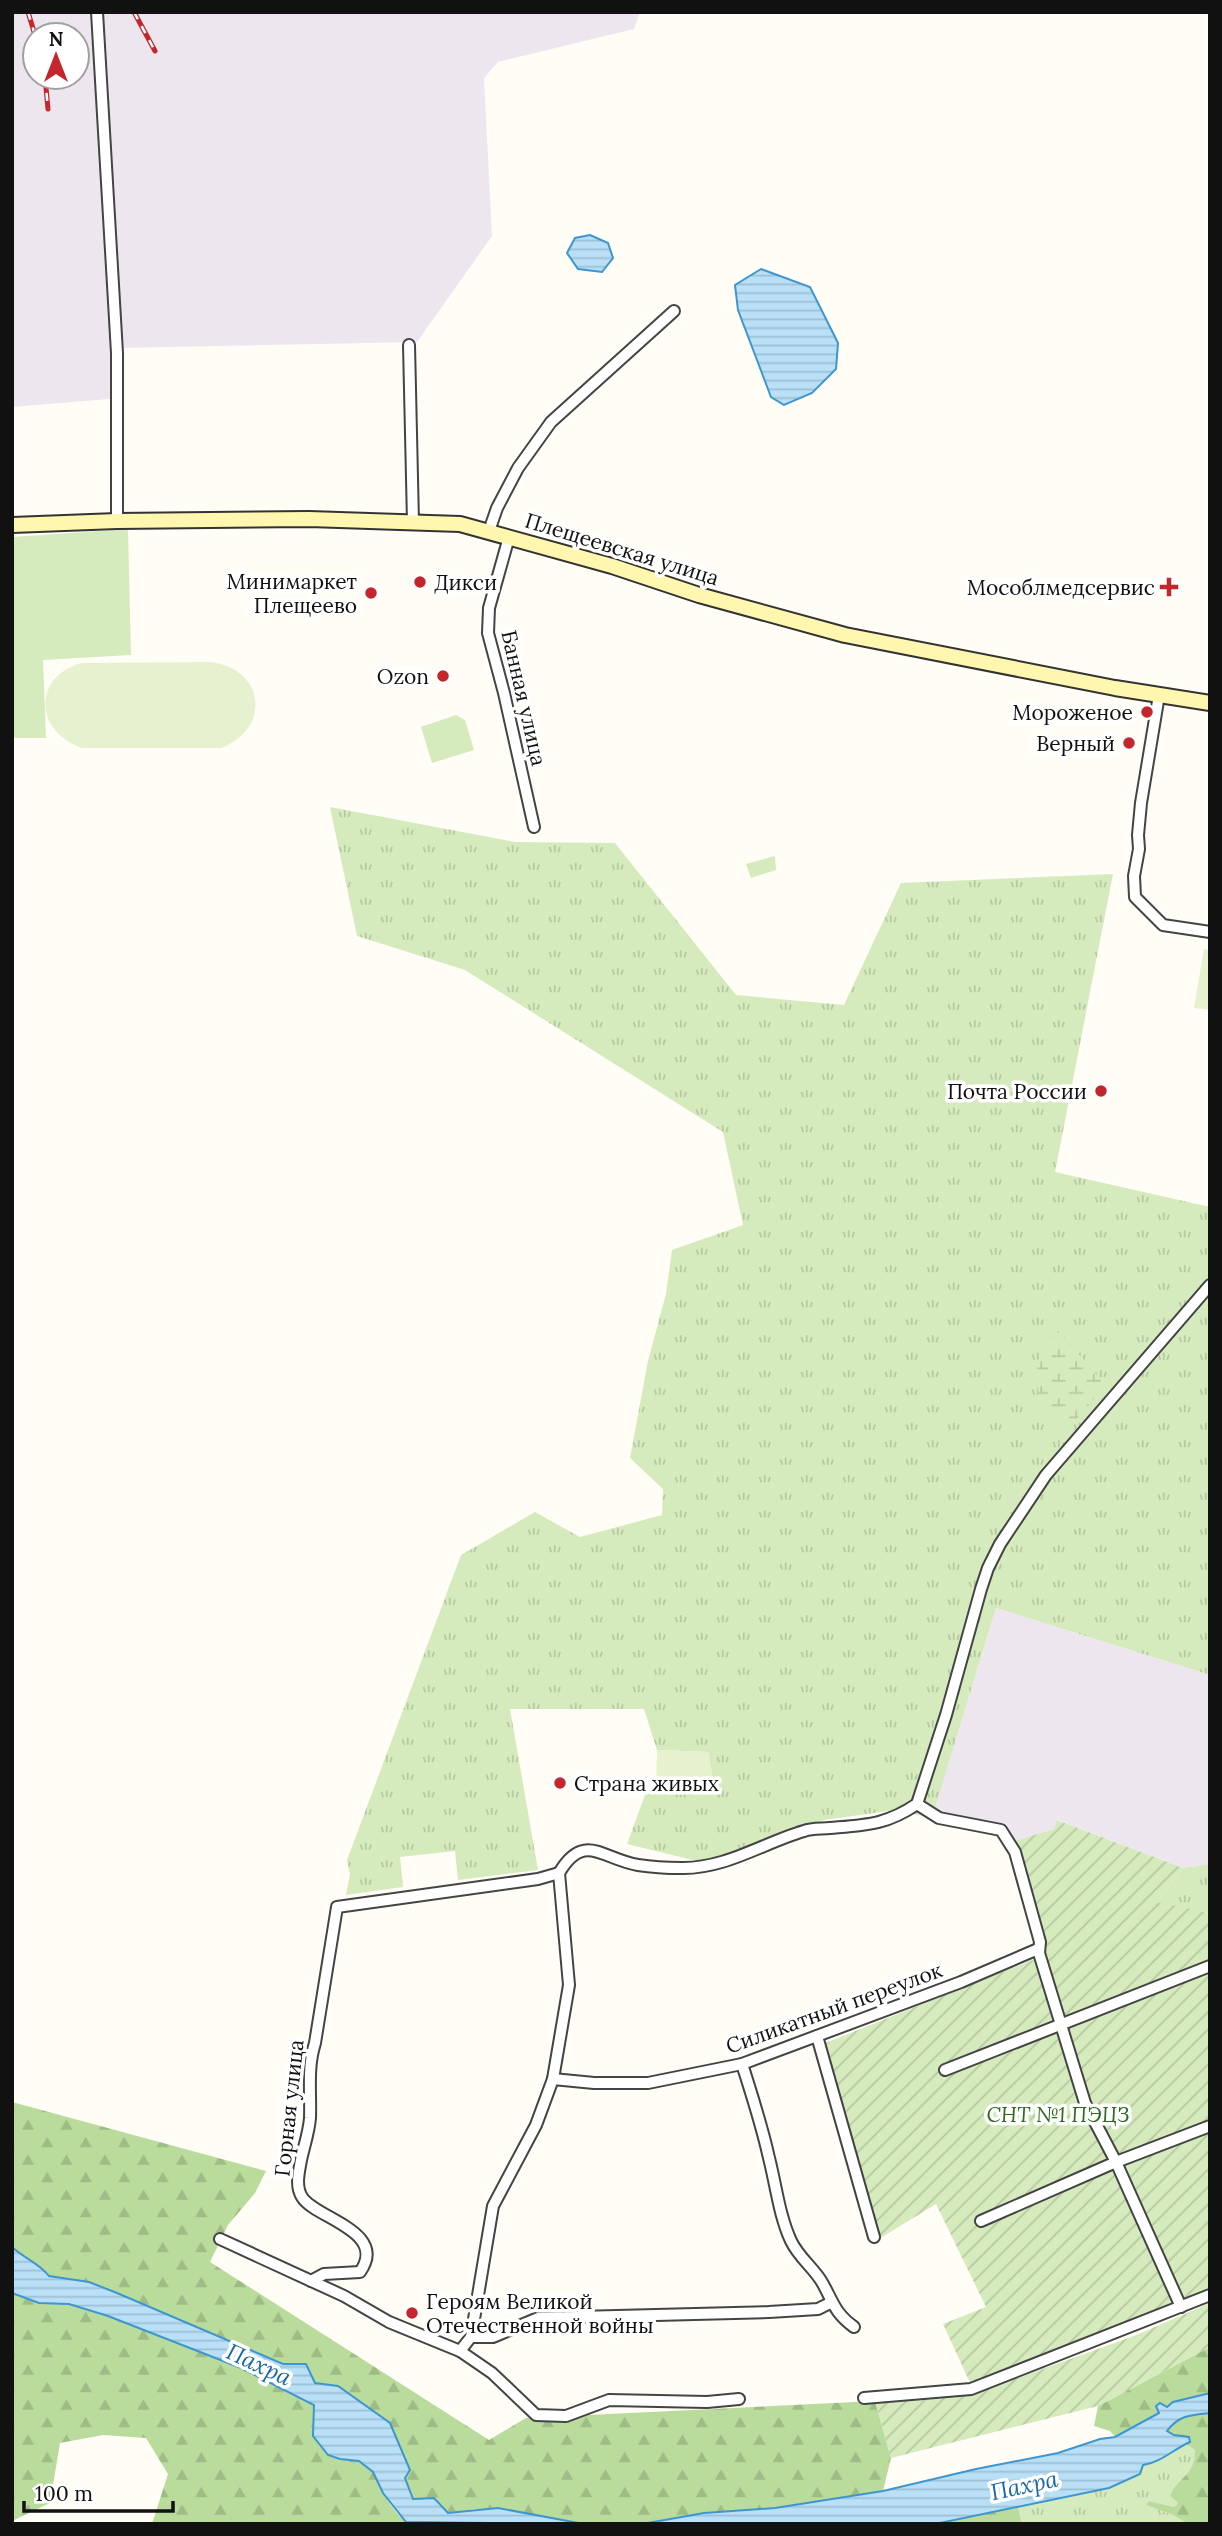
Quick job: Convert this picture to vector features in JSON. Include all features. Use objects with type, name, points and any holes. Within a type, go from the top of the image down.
[{"type":"street","points":[[97,12],[117,354],[117,521]]},
{"type":"street","points":[[489,531],[497,508],[518,468],[551,422],[674,311]]},
{"type":"street","points":[[409,345],[413,522]]},
{"type":"street","name":"Плещеевская улица","points":[[12,526],[117,521],[309,519],[460,524],[845,635],[958,659],[1210,703]]},
{"type":"street","name":"Банная улица","points":[[509,537],[489,608],[488,633],[534,827]]},
{"type":"street","points":[[1159,695],[1133,876],[1135,897],[1163,925],[1210,932]]},
{"type":"street","points":[[460,2351],[471,2337],[493,2206],[536,2125],[553,2079],[569,1985],[559,1873],[569,1856],[581,1851],[596,1852],[636,1865],[707,1867],[805,1830],[876,1824],[898,1817],[917,1804],[946,1715],[981,1589],[1000,1544],[1046,1475],[1210,1285]]},
{"type":"street","points":[[917,1804],[939,1818],[1001,1830],[1014,1852],[1040,1942],[1038,1949],[1085,2103],[1116,2162],[1181,2307]]},
{"type":"street","name":"Горная улица","points":[[311,2281],[324,2274],[360,2272],[365,2265],[366,2252],[360,2238],[305,2202],[300,2194],[298,2178],[310,2119],[310,2057],[315,2043],[337,1907],[538,1879],[559,1873]]},
{"type":"street","name":"Силикатный переулок","points":[[553,2079],[594,2083],[648,2083],[743,2064],[961,1982],[1038,1949]]},
{"type":"street","points":[[945,2070],[1210,1966]]},
{"type":"street","points":[[817,2036],[874,2237]]},
{"type":"street","points":[[743,2064],[791,2240],[800,2256],[823,2283],[830,2303],[842,2319],[854,2327]]},
{"type":"street","points":[[981,2221],[1116,2162],[1210,2126]]},
{"type":"street","points":[[220,2239],[344,2296],[389,2322],[460,2351],[492,2373],[536,2415],[566,2416],[609,2400],[707,2402],[739,2399]]},
{"type":"street","points":[[864,2398],[971,2389],[1210,2295]]},
{"type":"street","points":[[471,2337],[493,2337],[538,2318],[769,2312],[818,2309],[830,2303]]},
{"type":"shaded area","points":[[12,12],[640,12],[634,29],[498,62],[484,78],[492,236],[417,342],[119,348],[121,398],[12,407]]},
{"type":"shaded area","points":[[996,1608],[1210,1675],[1210,1864],[1183,1868],[1058,1820],[1054,1829],[1014,1841],[1002,1828],[932,1818]]},
{"type":"green space","points":[[128,529],[131,655],[43,660],[46,738],[12,738],[12,537]]},
{"type":"green space","points":[[209,662],[227,666],[241,675],[251,686],[255,699],[255,713],[249,727],[238,739],[221,748],[82,748],[66,740],[55,730],[48,718],[45,704],[47,691],[54,680],[66,670],[82,663]]},
{"type":"green space","points":[[456,715],[465,720],[474,750],[432,763],[421,727]]},
{"type":"green space","points":[[330,807],[515,842],[615,843],[736,995],[844,1005],[901,883],[1113,874],[1055,1172],[1210,1207],[1210,1675],[996,1608],[932,1818],[896,1810],[824,1820],[705,1863],[627,1844],[646,1792],[713,1781],[708,1752],[657,1750],[644,1709],[510,1709],[538,1870],[458,1880],[455,1851],[400,1857],[403,1887],[346,1895],[350,1874],[347,1860],[461,1555],[535,1512],[580,1537],[662,1515],[663,1489],[630,1458],[648,1361],[666,1294],[672,1250],[743,1225],[723,1132],[465,970],[357,936]]},
{"type":"green space","points":[[775,856],[776,870],[751,878],[746,864]]},
{"type":"green space","points":[[1204,949],[1210,950],[1210,1010],[1194,1008]]},
{"type":"green space","points":[[1058,1331],[1106,1385],[1068,1429],[1038,1399],[1037,1362]]},
{"type":"green space","points":[[657,1750],[709,1752],[713,1781],[656,1789]]},
{"type":"green space","name":"СНТ №1 ПЭЦЗ","points":[[1057,1820],[1183,1868],[1157,1902],[1210,1913],[1210,2291],[971,2385],[943,2324],[986,2307],[936,2204],[879,2239],[823,2044],[1040,1957],[1047,1948],[1014,1841],[1054,1829]]},
{"type":"green space","points":[[1210,1864],[1210,1913],[1156,1903],[1183,1868]]},
{"type":"green space","points":[[12,2102],[266,2171],[255,2193],[228,2225],[210,2262],[489,2440],[526,2418],[875,2401],[891,2458],[883,2491],[775,2508],[704,2513],[642,2524],[584,2524],[476,2509],[448,2513],[413,2499],[405,2478],[338,2386],[315,2383],[306,2364],[283,2364],[89,2282],[49,2277],[12,2247]]},
{"type":"green space","points":[[12,2293],[39,2303],[69,2304],[108,2316],[241,2368],[314,2405],[313,2431],[321,2447],[328,2453],[367,2466],[374,2472],[392,2506],[412,2524],[152,2524],[168,2474],[146,2438],[103,2435],[60,2443],[50,2503],[12,2521]]},
{"type":"green space","points":[[1210,2303],[1210,2347],[1098,2406],[891,2458],[875,2401],[987,2389],[1134,2336]]},
{"type":"green space","points":[[1210,2347],[1210,2393],[1173,2402],[1159,2413],[1115,2437],[1110,2431],[1094,2426],[1098,2406]]},
{"type":"green space","points":[[1210,2413],[1210,2524],[1188,2524],[1146,2505],[1149,2501],[1174,2507],[1178,2503],[1170,2496],[1192,2466],[1195,2450],[1186,2444],[1190,2442],[1189,2437],[1167,2431],[1186,2417]]},
{"type":"green space","points":[[1186,2444],[1195,2450],[1195,2459],[1190,2471],[1170,2496],[1178,2503],[1174,2507],[1149,2501],[1146,2505],[1188,2524],[1022,2524],[1018,2507],[1109,2488],[1143,2465],[1160,2460]]},
{"type":"green space","points":[[1018,2507],[1022,2524],[935,2524]]},
{"type":"water","points":[[590,235],[608,243],[613,258],[602,272],[578,269],[567,253],[575,238]]},
{"type":"water","points":[[761,269],[810,287],[838,343],[836,369],[812,393],[784,405],[771,397],[738,310],[735,285]]},
{"type":"water","name":"Пахра","points":[[12,2247],[49,2276],[89,2282],[283,2364],[306,2364],[315,2383],[338,2386],[390,2423],[410,2470],[405,2478],[413,2499],[434,2498],[448,2513],[498,2508],[584,2524],[406,2522],[383,2493],[373,2472],[359,2461],[328,2455],[313,2436],[314,2405],[241,2368],[108,2316],[69,2304],[39,2303],[12,2293]]},
{"type":"water","name":"Пахра","points":[[1210,2393],[1210,2413],[1181,2419],[1167,2431],[1189,2437],[1190,2442],[1161,2459],[1143,2465],[1140,2474],[1109,2488],[935,2524],[642,2524],[704,2513],[775,2508],[883,2491],[1058,2453],[1100,2439],[1115,2437],[1159,2413],[1156,2406],[1160,2403],[1167,2407],[1173,2402]]},
{"type":"waterway","points":[[1210,2452],[1210,2465]]},
{"type":"railway","points":[[28,12],[31,21]]},
{"type":"railway","points":[[134,12],[155,51]]},
{"type":"railway","points":[[46,91],[48,109]]},
{"type":"place","name":"Дикси","points":[[420,582]]},
{"type":"place","name":"Мособлмедсервис","points":[[1169,587]]},
{"type":"place","name":"Минимаркет Плещеево","points":[[371,593]]},
{"type":"place","name":"Ozon","points":[[443,676]]},
{"type":"place","name":"Мороженое","points":[[1147,712]]},
{"type":"place","name":"Верный","points":[[1129,743]]},
{"type":"place","name":"Почта России","points":[[1101,1091]]},
{"type":"place","name":"Страна живых","points":[[560,1783]]},
{"type":"place","name":"Героям Великой Отечественной войны","points":[[412,2313]]}]
